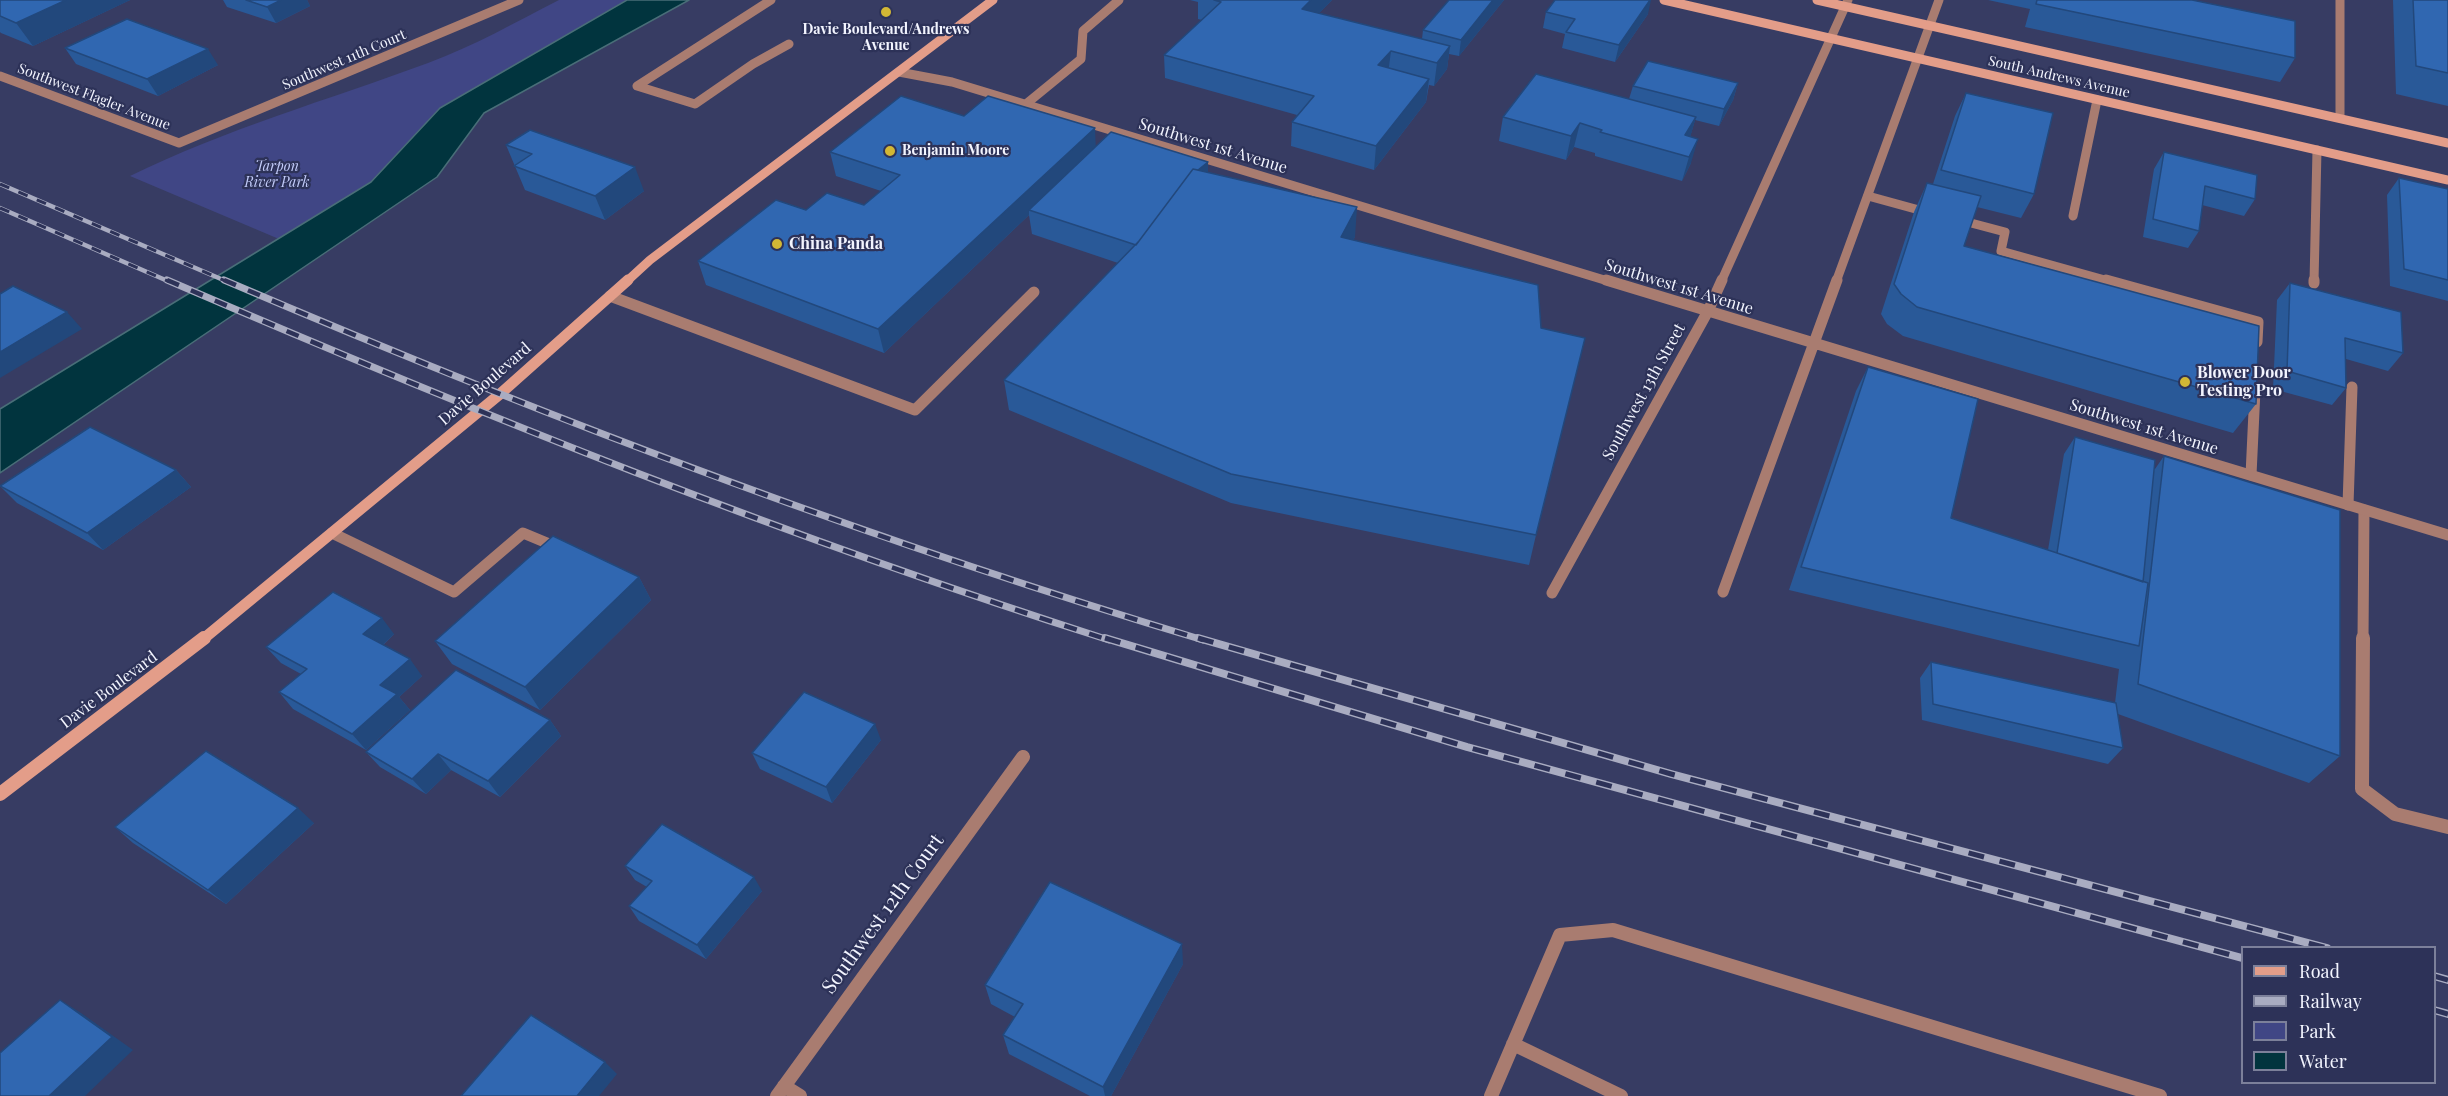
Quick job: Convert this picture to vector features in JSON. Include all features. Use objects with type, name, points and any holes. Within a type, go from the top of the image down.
[{"type":"main road","name":"Davie Boulevard","points":[[0,794],[210,634],[500,394],[650,260],[993,0]]},
{"type":"main road","name":"South Andrews Avenue","points":[[1664,0],[2448,180]]},
{"type":"main road","name":"South Andrews Avenue","points":[[1817,0],[1847,3],[1929,24],[2448,142]]},
{"type":"street","name":"Southwest 11th Court","points":[[179,144],[519,0]]},
{"type":"street","points":[[771,0],[638,86],[695,104],[753,64],[789,45]]},
{"type":"street","points":[[1026,104],[1081,59],[1083,31],[1119,0]]},
{"type":"street","points":[[1723,592],[1939,0]]},
{"type":"street","points":[[2340,0],[2340,118]]},
{"type":"street","name":"Southwest 13th Street","points":[[1552,593],[1708,311],[1847,3]]},
{"type":"street","name":"Southwest 1st Avenue","points":[[899,72],[952,82],[1026,104],[2448,535]]},
{"type":"street","name":"Southwest Flagler Avenue","points":[[0,76],[179,144]]},
{"type":"street","points":[[2073,216],[2097,100]]},
{"type":"street","points":[[2313,283],[2317,150]]},
{"type":"street","points":[[1868,196],[1936,214]]},
{"type":"street","points":[[1948,217],[2005,232],[2001,251],[2258,322],[2257,357]]},
{"type":"street","points":[[610,296],[915,410],[1034,292]]},
{"type":"street","points":[[2251,476],[2256,381]]},
{"type":"street","points":[[2348,505],[2352,387]]},
{"type":"street","points":[[2364,510],[2362,789],[2395,814],[2448,827]]},
{"type":"street","points":[[332,533],[454,592],[523,533],[576,554]]},
{"type":"street","name":"Southwest 12th Court","points":[[781,1091],[1023,758]]},
{"type":"street","points":[[1491,1096],[1560,935],[1613,930],[2160,1096]]},
{"type":"street","points":[[1513,1044],[1621,1096]]},
{"type":"street","points":[[781,1091],[800,1096]]},
{"type":"green space","name":"Tarpon River Park","points":[[559,0],[627,0],[440,108],[371,182],[279,239],[130,176],[240,129],[445,56]]},
{"type":"water","points":[[627,0],[689,0],[484,113],[437,177],[0,473],[0,409],[371,182],[440,108]]},
{"type":"building","points":[[0,0],[66,0],[16,23],[0,16]]},
{"type":"building","points":[[246,0],[281,0],[267,7]]},
{"type":"building","points":[[1214,0],[1311,0],[1302,9],[1450,46],[1437,63],[1391,51],[1378,65],[1429,79],[1376,146],[1292,122],[1314,96],[1164,55],[1221,2]]},
{"type":"building","points":[[1449,0],[1493,0],[1461,40],[1423,30]]},
{"type":"building","points":[[1555,0],[1650,0],[1619,45],[1566,32],[1575,19],[1546,12]]},
{"type":"building","points":[[2037,0],[2192,0],[2295,21],[2295,58],[2036,4]]},
{"type":"building","points":[[2413,0],[2448,0],[2448,73],[2416,66]]},
{"type":"building","points":[[127,19],[208,49],[147,79],[65,48]]},
{"type":"building","points":[[1648,61],[1738,83],[1724,109],[1633,86]]},
{"type":"building","points":[[1536,74],[1696,117],[1685,135],[1698,139],[1689,157],[1600,132],[1602,130],[1580,123],[1571,136],[1503,117]]},
{"type":"building","points":[[1966,93],[2053,113],[2034,194],[1941,170]]},
{"type":"building","points":[[901,96],[964,116],[988,96],[1095,128],[878,329],[698,261],[776,200],[806,210],[827,193],[864,205],[900,175],[830,152]]},
{"type":"building","points":[[530,130],[635,167],[595,196],[514,166],[532,154],[506,145]]},
{"type":"building","points":[[1111,132],[1208,162],[1198,170],[1193,169],[1136,245],[1029,210]]},
{"type":"building","points":[[2164,152],[2257,175],[2255,199],[2205,186],[2199,231],[2153,219]]},
{"type":"building","points":[[1193,169],[1357,207],[1341,237],[1538,285],[1541,328],[1585,338],[1536,535],[1231,474],[1004,380],[1139,241]]},
{"type":"building","points":[[2399,178],[2448,189],[2448,280],[2404,269]]},
{"type":"building","points":[[1927,183],[1981,196],[1964,246],[2259,326],[2256,404],[1917,307],[1901,294],[1894,284]]},
{"type":"building","points":[[2290,283],[2401,312],[2403,353],[2345,338],[2346,388],[2287,371]]},
{"type":"building","points":[[13,286],[67,312],[0,352],[0,294]]},
{"type":"building","points":[[1868,367],[1978,399],[1951,518],[2148,583],[2139,646],[1801,567]]},
{"type":"building","points":[[90,427],[176,470],[87,533],[0,486]]},
{"type":"building","points":[[2075,437],[2155,460],[2143,582],[2057,553]]},
{"type":"building","points":[[2164,456],[2340,510],[2340,756],[2138,684]]},
{"type":"building","points":[[553,536],[639,577],[525,687],[435,641]]},
{"type":"building","points":[[333,592],[382,618],[363,634],[410,659],[380,685],[397,694],[352,734],[279,692],[307,669],[266,647]]},
{"type":"building","points":[[1931,662],[2116,703],[2123,748],[1933,704]]},
{"type":"building","points":[[456,670],[550,720],[488,781],[438,754],[412,779],[366,752]]},
{"type":"building","points":[[804,692],[875,724],[826,787],[752,753]]},
{"type":"building","points":[[206,751],[298,808],[208,890],[115,827]]},
{"type":"building","points":[[662,824],[754,877],[697,945],[629,906],[652,881],[625,866]]},
{"type":"building","points":[[1050,882],[1182,944],[1103,1087],[1003,1035],[1023,1004],[985,985]]},
{"type":"building","points":[[60,1000],[112,1037],[49,1096],[0,1096],[0,1053]]},
{"type":"building","points":[[531,1015],[605,1062],[577,1096],[461,1096]]},
{"type":"railway","points":[[0,184],[228,282]]},
{"type":"railway","points":[[0,208],[170,282]]},
{"type":"railway","points":[[167,280],[399,378],[634,472],[870,559],[1109,640]]},
{"type":"railway","points":[[224,280],[465,380],[708,474],[954,561],[1203,640]]},
{"type":"railway","points":[[1105,638],[1467,747],[2241,958]]},
{"type":"railway","points":[[1198,638],[1671,774],[2319,946]]},
{"type":"railway","points":[[2436,977],[2448,980]]},
{"type":"railway","points":[[2436,1011],[2448,1014]]},
{"type":"place","name":"Davie Boulevard/Andrews Avenue","points":[[886,12]]},
{"type":"place","name":"Benjamin Moore","points":[[890,151]]},
{"type":"place","name":"China Panda","points":[[777,244]]},
{"type":"place","name":"Blower Door Testing Pro","points":[[2185,382]]}]
